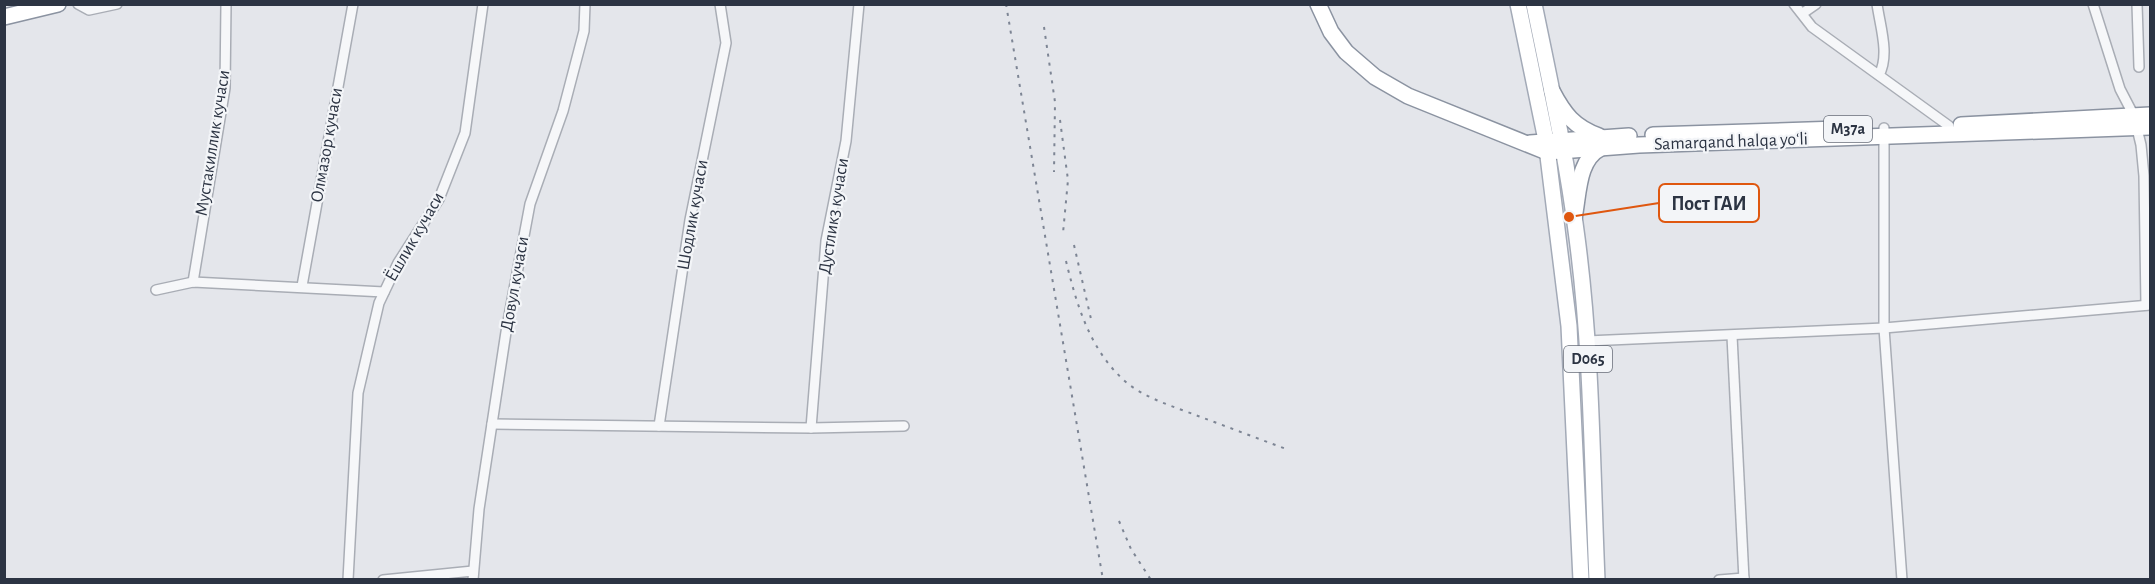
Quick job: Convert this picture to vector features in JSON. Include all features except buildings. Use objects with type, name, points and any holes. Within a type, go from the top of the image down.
[{"type":"main road","points":[[4,17],[58,4]]},
{"type":"main road","name":"Samarqand halqa yoʻli","points":[[1318,4],[1342,47],[1375,77],[1408,96],[1530,143],[1547,146],[1744,130],[1884,133],[2140,124],[2151,116]]},
{"type":"main road","name":"D065","points":[[1518,4],[1547,146],[1569,326],[1581,579]]},
{"type":"main road","name":"D065","points":[[1534,4],[1563,146],[1574,218],[1587,341],[1597,579]]},
{"type":"main road","points":[[1552,91],[1565,114],[1576,126],[1602,143],[1590,155],[1584,167],[1574,218]]},
{"type":"main road","name":"Samarqand halqa yoʻli","points":[[1884,133],[1948,126],[2140,124]]},
{"type":"street","points":[[78,4],[89,10],[117,4]]},
{"type":"street","name":"Мустакиллик кучаси","points":[[193,282],[225,88],[226,4]]},
{"type":"street","name":"Олмазор кучаси","points":[[302,286],[353,4]]},
{"type":"street","name":"Ёшлик кучаси","points":[[348,579],[358,393],[384,292],[398,263],[439,199],[465,133],[483,4]]},
{"type":"street","name":"Довул кучаси","points":[[473,575],[479,509],[492,424],[530,204],[563,111],[584,31],[585,4]]},
{"type":"street","name":"Шодлик кучаси","points":[[659,426],[690,220],[726,43],[720,4]]},
{"type":"street","name":"Дустлик3 кучаси","points":[[812,428],[826,241],[846,141],[859,4]]},
{"type":"street","points":[[1794,4],[1812,27],[1948,126]]},
{"type":"street","points":[[1803,13],[1816,4]]},
{"type":"street","points":[[1876,4],[1884,54],[1884,66],[1878,75]]},
{"type":"street","points":[[1587,341],[1884,328],[2148,305],[2147,176],[2140,124],[2120,89],[2093,4]]},
{"type":"street","points":[[2137,4],[2139,67]]},
{"type":"street","points":[[1884,133],[1884,328],[1902,579]]},
{"type":"street","points":[[156,290],[193,282],[384,292]]},
{"type":"street","points":[[1719,579],[1744,579],[1732,336]]},
{"type":"street","points":[[492,424],[812,428],[904,426]]},
{"type":"street","points":[[383,579],[473,575]]},
{"type":"railway","points":[[1006,4],[1103,580]]},
{"type":"railway","points":[[1044,27],[1055,102],[1054,172]]},
{"type":"railway","points":[[1060,120],[1068,180],[1063,233]]},
{"type":"railway","points":[[1074,245],[1091,319]]},
{"type":"railway","points":[[1066,261],[1080,311],[1094,342],[1103,357],[1127,383],[1161,402],[1289,450]]},
{"type":"railway","points":[[1119,521],[1131,549],[1151,580]]},
{"type":"place","name":"Пост ГАИ","points":[[1569,217]]}]
